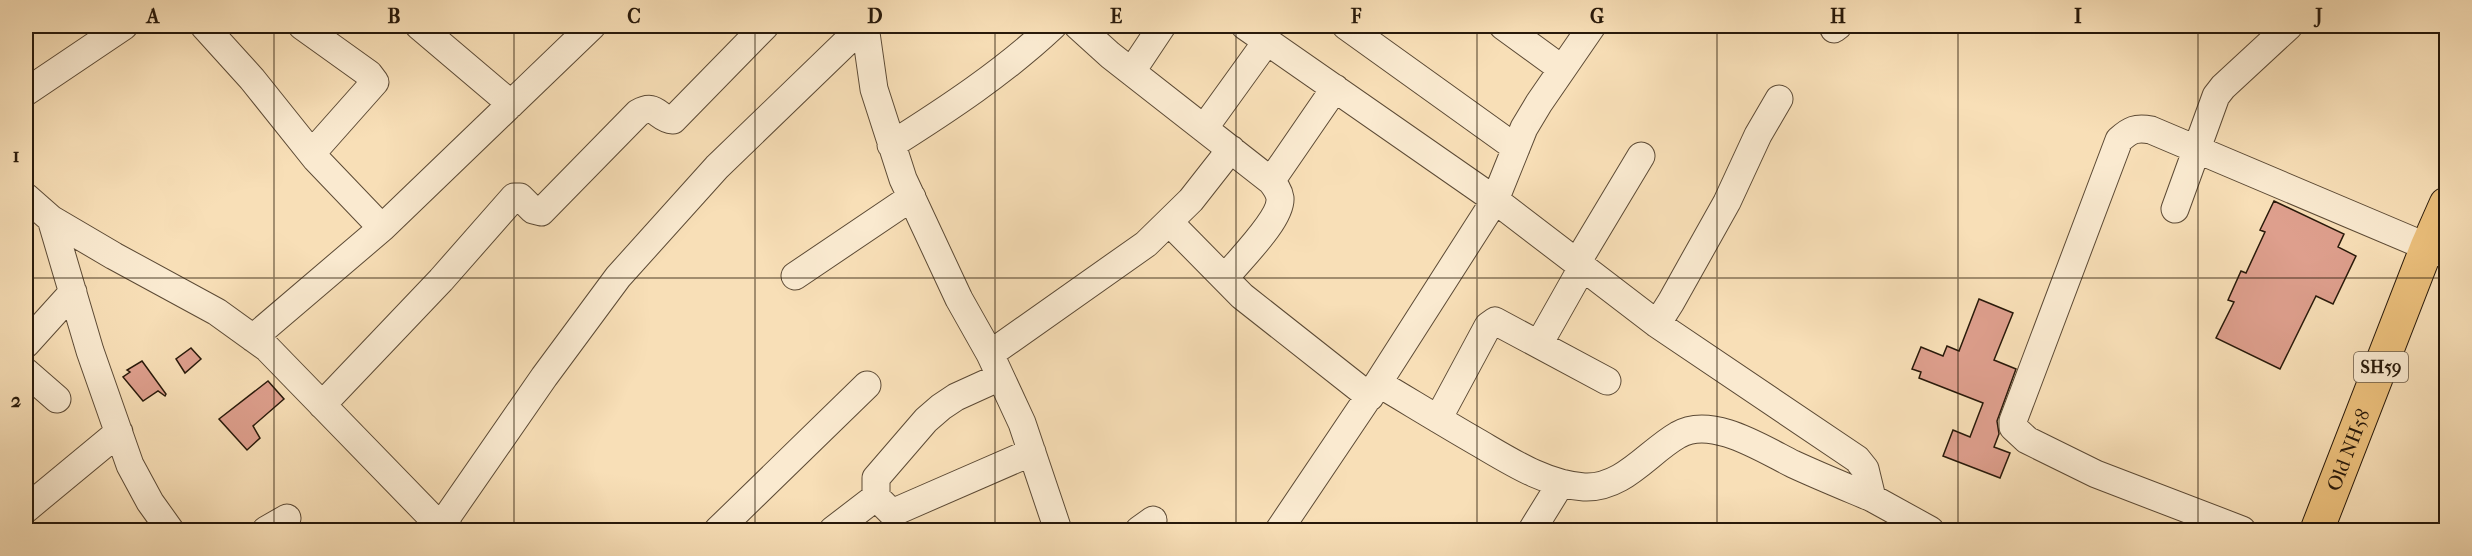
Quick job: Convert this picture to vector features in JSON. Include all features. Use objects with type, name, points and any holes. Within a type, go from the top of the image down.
[{"type":"main road","name":"Old NH58","points":[[2336,531],[2439,249],[2446,204]]},
{"type":"main road","name":"Old NH58","points":[[2317,531],[2439,249]]},
{"type":"street","points":[[26,92],[124,26]]},
{"type":"street","points":[[204,26],[252,79],[312,153],[382,228]]},
{"type":"street","points":[[302,26],[369,74],[375,82],[312,153]]},
{"type":"street","points":[[419,26],[511,104]]},
{"type":"street","points":[[322,405],[441,280],[514,197],[520,197],[533,210],[541,212],[638,113],[646,108],[667,120],[673,120],[765,26]]},
{"type":"street","points":[[864,26],[874,89],[903,179],[959,299],[1022,423],[1058,531]]},
{"type":"street","points":[[26,197],[51,219],[217,312],[267,348],[443,529],[544,377],[618,277],[717,167],[864,26]]},
{"type":"street","points":[[891,145],[995,76],[1053,26]]},
{"type":"street","points":[[1078,26],[1271,181],[1278,191],[1280,199],[1278,209],[1270,223],[1225,278]]},
{"type":"street","points":[[1132,71],[1162,26]]},
{"type":"street","points":[[1245,26],[1495,200],[1657,324],[1857,459],[1864,469],[1872,498]]},
{"type":"street","points":[[1346,26],[1516,148]]},
{"type":"street","points":[[1503,26],[1562,69]]},
{"type":"street","points":[[1279,531],[1374,390],[1495,200],[1516,148],[1539,103],[1592,26]]},
{"type":"street","points":[[2175,209],[2220,91],[2289,26]]},
{"type":"street","points":[[253,338],[382,228],[511,104],[582,28]]},
{"type":"street","points":[[1204,127],[1267,41]]},
{"type":"street","points":[[1271,181],[1335,88]]},
{"type":"street","points":[[1657,324],[1727,202],[1758,135],[1779,99]]},
{"type":"street","points":[[2242,531],[2096,474],[2027,440],[2013,427],[2013,421],[2120,140],[2128,131],[2139,128],[2151,130],[2439,249]]},
{"type":"street","points":[[1032,452],[892,513],[876,497],[876,478],[926,420],[1146,244],[1170,222],[1231,149]]},
{"type":"street","points":[[1539,344],[1580,263],[1641,156]]},
{"type":"street","points":[[795,276],[912,197]]},
{"type":"street","points":[[51,219],[90,351],[130,465],[150,502],[170,531]]},
{"type":"street","points":[[1170,222],[1242,296],[1374,390],[1438,419],[1529,472],[1582,487],[1604,484],[1617,479],[1640,464],[1678,434],[1703,429],[1730,434],[1872,498],[1930,531]]},
{"type":"street","points":[[26,344],[73,292]]},
{"type":"street","points":[[1438,419],[1491,323],[1499,322],[1607,381]]},
{"type":"street","points":[[26,372],[57,399]]},
{"type":"street","points":[[718,531],[867,385]]},
{"type":"street","points":[[26,509],[119,432]]},
{"type":"street","points":[[1532,531],[1562,483]]},
{"type":"street","points":[[833,531],[876,497]]},
{"type":"building","points":[[2274,201],[2344,234],[2338,247],[2356,256],[2333,304],[2316,296],[2280,369],[2216,338],[2234,302],[2228,300],[2241,271],[2246,273],[2265,232],[2260,230]]},
{"type":"building","points":[[1979,299],[2013,313],[1994,360],[2016,369],[1997,421],[1999,434],[1994,447],[2010,453],[2000,478],[1943,456],[1953,430],[1970,437],[1983,403],[1919,378],[1921,372],[1912,369],[1921,347],[1943,356],[1947,346],[1959,351]]},
{"type":"building","points":[[191,348],[201,359],[185,373],[176,359]]},
{"type":"building","points":[[142,361],[166,394],[165,396],[158,391],[143,401],[123,377],[130,372],[127,370]]},
{"type":"building","points":[[268,381],[284,399],[253,426],[260,438],[247,450],[219,419]]}]
